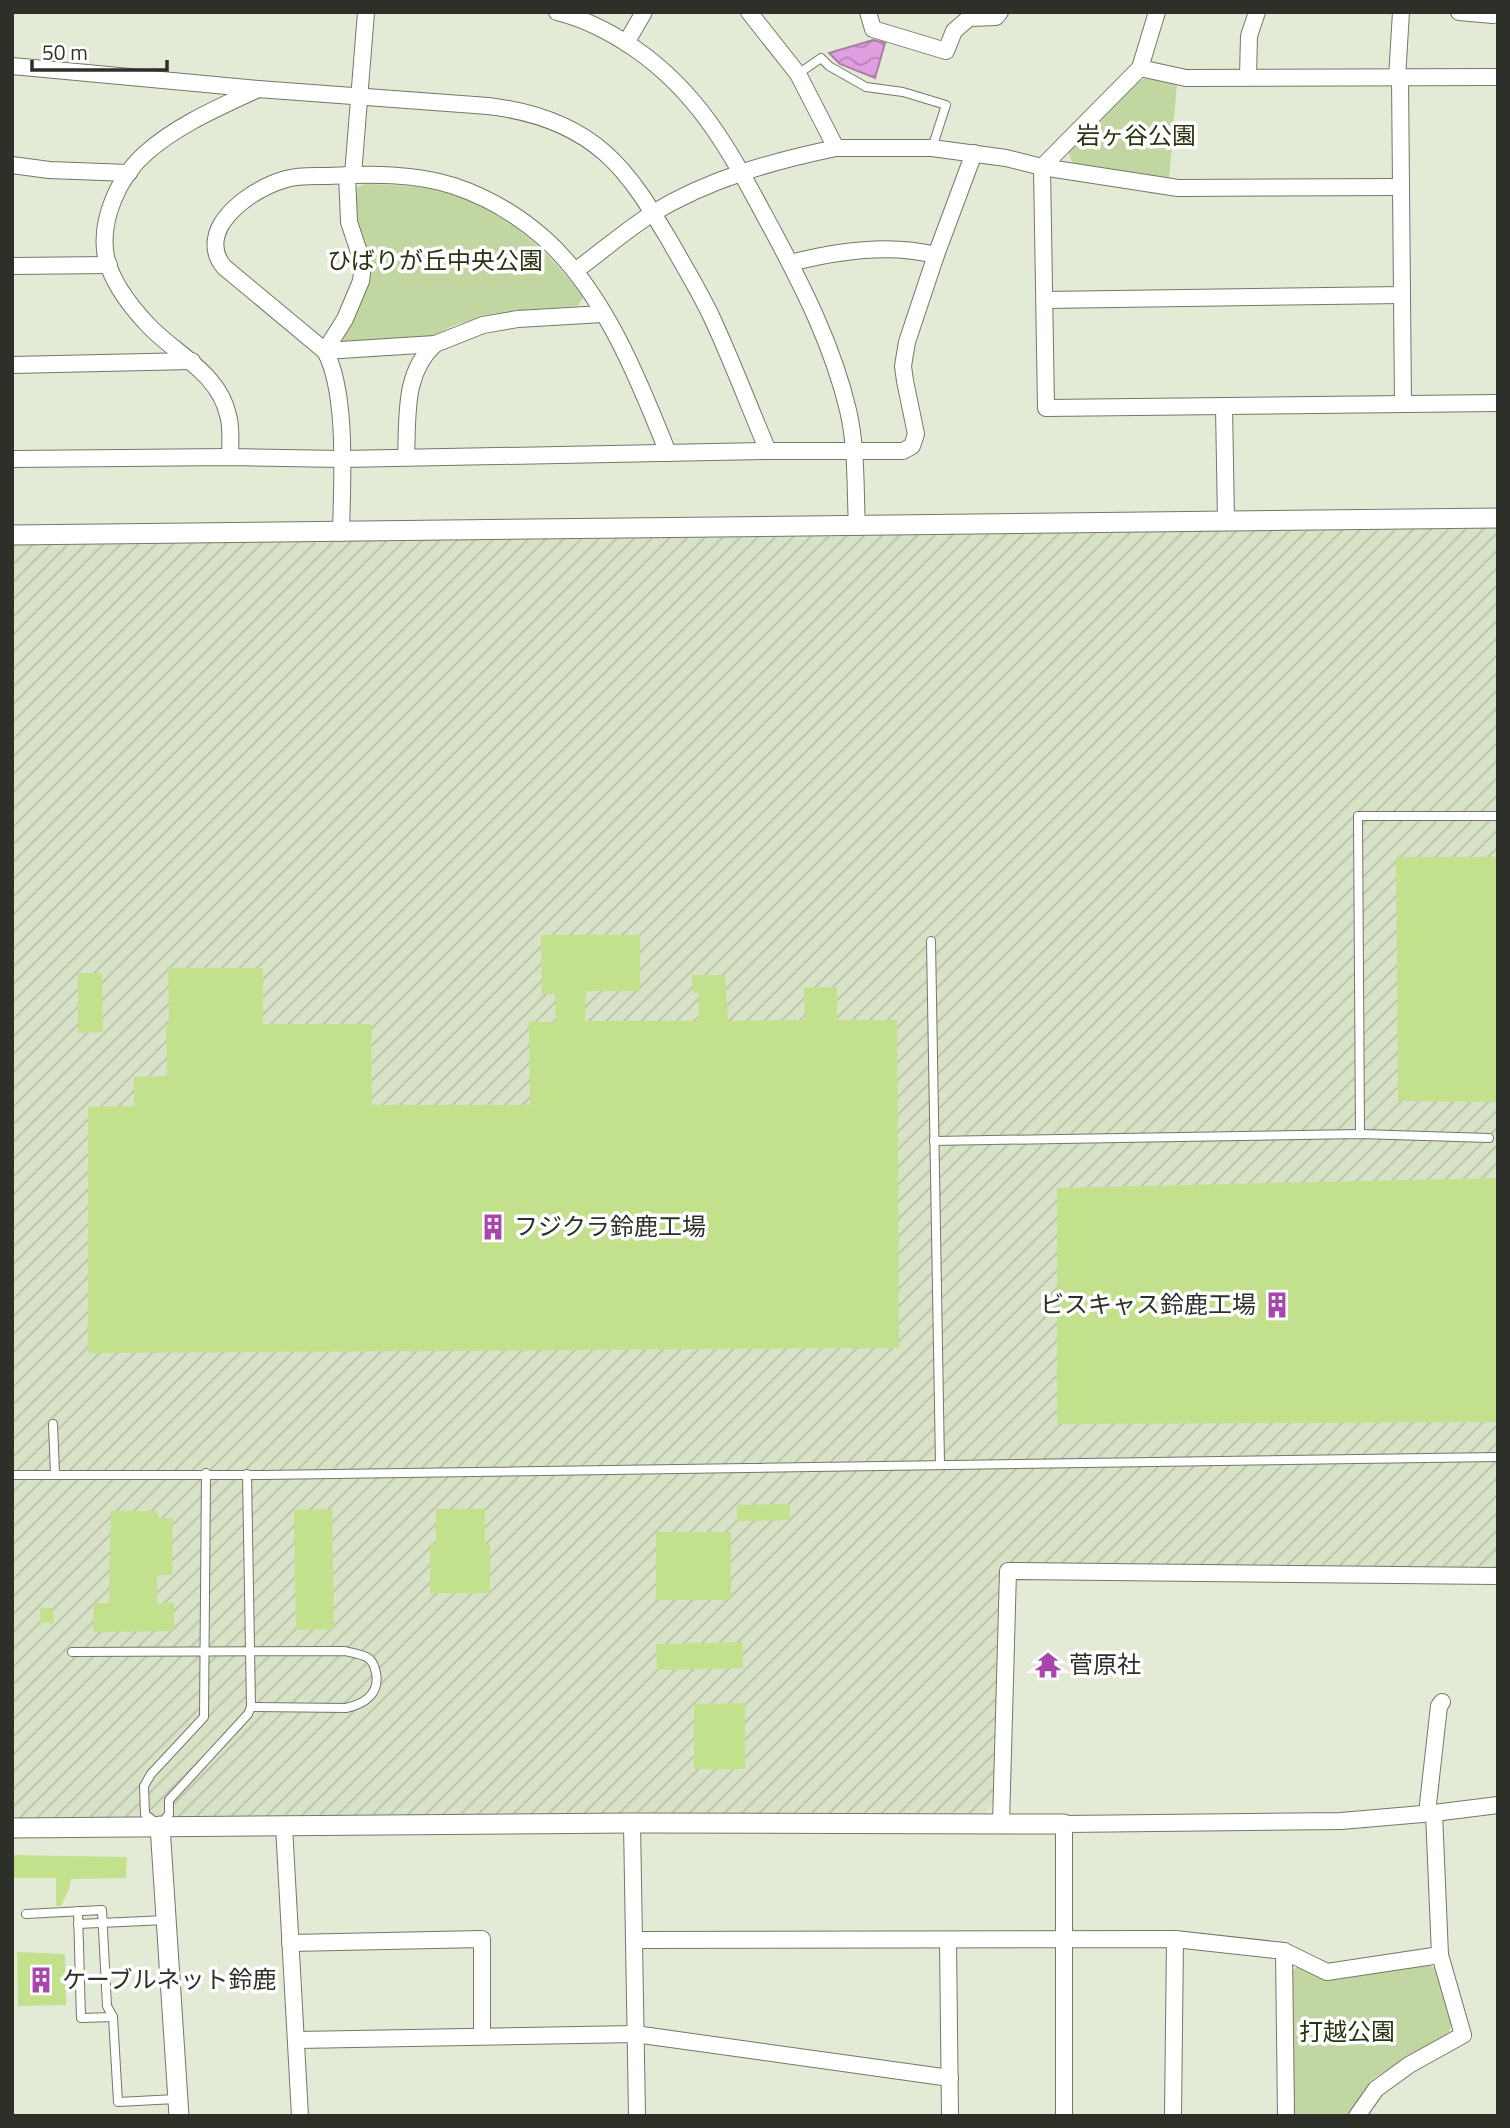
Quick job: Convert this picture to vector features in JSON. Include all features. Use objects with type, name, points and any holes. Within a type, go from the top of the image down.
[{"type":"street","points":[[325,351],[345,319],[361,281],[363,264],[349,222],[350,175],[366,12]]},
{"type":"street","points":[[557,12],[583,19],[656,63],[687,93],[719,134],[790,263],[826,338],[848,410],[855,450],[856,527]]},
{"type":"street","points":[[626,43],[644,12]]},
{"type":"street","points":[[749,12],[798,74],[836,148]]},
{"type":"street","points":[[868,12],[873,29],[946,51],[954,31],[969,15],[996,17],[1000,12]]},
{"type":"street","points":[[1157,12],[1140,68],[1042,167],[1046,408],[1498,402]]},
{"type":"street","points":[[1248,77],[1250,36],[1257,12]]},
{"type":"street","points":[[1401,12],[1399,78],[1403,404]]},
{"type":"street","points":[[1460,12],[1498,13]]},
{"type":"street","points":[[12,66],[514,109],[545,118],[577,133],[619,166],[653,213],[711,315],[768,451]]},
{"type":"street","points":[[1140,68],[1186,78],[1498,77]]},
{"type":"street","points":[[230,457],[228,414],[217,391],[192,361],[149,327],[125,297],[106,254],[110,208],[119,187],[146,153],[172,133],[258,89]]},
{"type":"street","points":[[575,271],[653,213],[720,179],[836,148],[932,148],[1178,188],[1401,187]]},
{"type":"street","points":[[12,459],[342,459],[903,451],[912,446],[916,434],[905,381],[907,342],[974,153]]},
{"type":"street","points":[[12,165],[49,170],[129,173]]},
{"type":"street","points":[[341,533],[342,459],[338,391],[333,365],[325,351],[224,267],[218,259],[215,241],[232,211],[261,190],[298,176],[393,175],[425,179],[472,192],[525,222],[564,258],[603,314],[621,344],[668,453]]},
{"type":"street","points":[[790,263],[848,252],[884,250],[913,249],[936,255]]},
{"type":"street","points":[[12,266],[109,265]]},
{"type":"street","points":[[1045,300],[1402,295]]},
{"type":"street","points":[[325,351],[435,344],[482,325],[517,319],[603,314]]},
{"type":"street","points":[[406,457],[409,394],[413,374],[422,356],[435,344]]},
{"type":"street","points":[[12,365],[192,361]]},
{"type":"street","points":[[1224,406],[1226,521]]},
{"type":"street","points":[[12,535],[1498,518]]},
{"type":"street","points":[[1001,1824],[1008,1571],[1498,1576]]},
{"type":"street","points":[[1357,2116],[1376,2089],[1409,2065],[1463,2035],[1440,1955],[1430,1813],[1434,1747],[1442,1702]]},
{"type":"street","points":[[12,1828],[1341,1821],[1498,1805]]},
{"type":"street","points":[[632,1823],[637,2116]]},
{"type":"street","points":[[1064,1824],[1064,2116]]},
{"type":"street","points":[[160,1826],[178,2107]]},
{"type":"street","points":[[284,1826],[298,2040],[300,2116]]},
{"type":"street","points":[[634,1940],[1175,1938],[1284,1951],[1327,1972],[1440,1955]]},
{"type":"street","points":[[1173,2116],[1175,1938]]},
{"type":"street","points":[[290,1942],[482,1940],[482,2036]]},
{"type":"street","points":[[948,1940],[950,2116]]},
{"type":"street","points":[[1284,1951],[1286,2116]]},
{"type":"street","points":[[298,2040],[635,2034],[950,2078]]},
{"type":"lane","points":[[798,74],[821,58],[829,66],[866,87],[903,92],[946,105],[932,148]]},
{"type":"lane","points":[[1360,1134],[1358,816],[1498,816]]},
{"type":"lane","points":[[931,941],[940,1464]]},
{"type":"lane","points":[[934,1141],[1360,1134],[1489,1138]]},
{"type":"lane","points":[[52,1424],[55,1474]]},
{"type":"lane","points":[[12,1475],[1498,1457]]},
{"type":"lane","points":[[206,1473],[204,1717],[151,1774],[144,1786],[145,1814],[160,1826],[169,1814],[169,1800],[248,1714],[251,1707],[247,1474]]},
{"type":"lane","points":[[72,1652],[345,1651],[368,1658],[374,1666],[377,1679],[374,1690],[368,1700],[358,1706],[251,1707]]},
{"type":"lane","points":[[26,1914],[102,1910],[107,2006],[113,2017],[118,2102],[178,2107]]},
{"type":"lane","points":[[78,1911],[82,2018],[113,2017]]},
{"type":"lane","points":[[78,1924],[166,1920]]},
{"type":"shaded area","name":"フジクラ鈴鹿工場","points":[[1498,524],[1498,1570],[1003,1566],[995,1802],[985,1813],[12,1819],[12,542]]},
{"type":"green space","name":"岩ヶ谷公園","points":[[1146,78],[1177,83],[1169,179],[1073,164],[1068,151],[1138,82]]},
{"type":"green space","name":"ひばりが丘中央公園","points":[[364,184],[434,190],[485,208],[522,232],[539,247],[583,297],[578,306],[485,316],[452,326],[426,341],[345,344],[341,337],[368,282],[354,215],[355,188]]},
{"type":"green space","name":"打越公園","points":[[1426,1964],[1435,1968],[1451,2025],[1449,2032],[1371,2080],[1347,2116],[1292,2116],[1291,1971],[1299,1966]]},
{"type":"water","points":[[873,40],[885,43],[875,78],[840,64],[829,53]]},
{"type":"building","points":[[1396,857],[1498,857],[1498,1102],[1398,1101]]},
{"type":"building","name":"フジクラ鈴鹿工場","points":[[541,935],[640,935],[640,991],[586,991],[585,1021],[698,1021],[699,993],[693,993],[692,975],[725,975],[728,1021],[805,1020],[804,988],[837,987],[837,1020],[897,1020],[899,1348],[88,1353],[88,1107],[134,1106],[134,1077],[167,1076],[168,968],[263,968],[263,1024],[371,1024],[372,1105],[530,1105],[529,1022],[556,1022],[555,994],[542,994]]},
{"type":"building","points":[[78,973],[102,973],[103,1032],[78,1033]]},
{"type":"building","name":"ビスキャス鈴鹿工場","points":[[1498,1178],[1498,1422],[1057,1424],[1057,1188]]},
{"type":"building","points":[[790,1504],[790,1520],[737,1521],[737,1505]]},
{"type":"building","points":[[332,1509],[334,1629],[296,1630],[294,1510]]},
{"type":"building","points":[[436,1509],[485,1509],[485,1544],[490,1544],[490,1593],[430,1593],[430,1544],[436,1544]]},
{"type":"building","points":[[111,1511],[158,1511],[158,1518],[173,1518],[172,1575],[157,1575],[157,1603],[174,1603],[174,1631],[93,1632],[94,1603],[109,1603]]},
{"type":"building","points":[[656,1532],[731,1532],[731,1600],[656,1600]]},
{"type":"building","points":[[40,1608],[53,1608],[54,1623],[40,1623]]},
{"type":"building","points":[[742,1642],[743,1668],[657,1670],[656,1644]]},
{"type":"building","points":[[745,1703],[745,1769],[694,1769],[694,1704]]},
{"type":"building","points":[[12,1855],[127,1857],[126,1878],[71,1879],[61,1906],[56,1906],[56,1878],[12,1878]]},
{"type":"building","name":"ケーブルネット鈴鹿","points":[[17,1952],[65,1954],[66,2005],[18,2006]]},
{"type":"place","name":"フジクラ鈴鹿工場","points":[[493,1227]]},
{"type":"place","name":"ビスキャス鈴鹿工場","points":[[1277,1305]]},
{"type":"place","name":"菅原社","points":[[1048,1665]]},
{"type":"place","name":"ケーブルネット鈴鹿","points":[[41,1980]]}]
